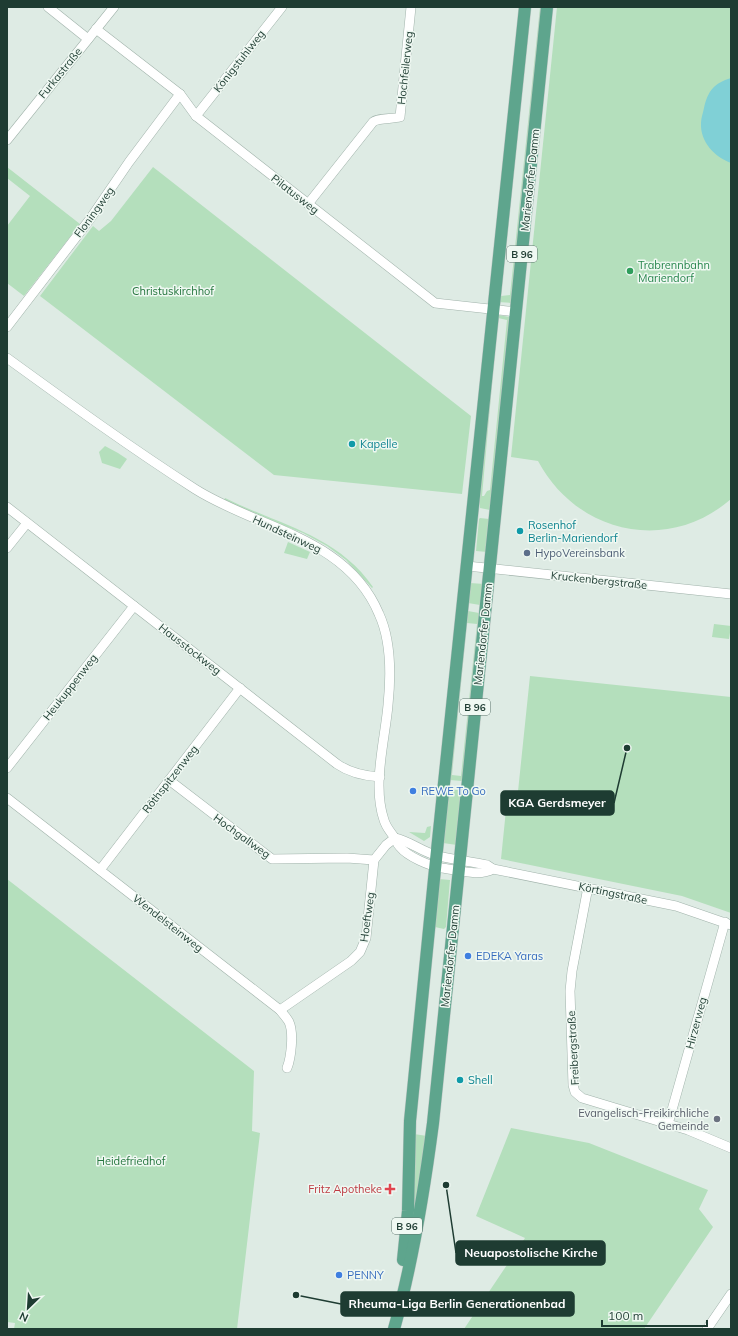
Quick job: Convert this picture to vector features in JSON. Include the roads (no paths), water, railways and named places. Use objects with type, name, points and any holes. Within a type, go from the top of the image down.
[{"type":"main road","name":"Mariendorfer Damm","points":[[386,1329],[403,1260],[407,1229],[410,1121],[525,7]]},
{"type":"main road","name":"Mariendorfer Damm","points":[[394,1329],[416,1235],[433,1123],[547,7]]},
{"type":"street","points":[[48,7],[88,38]]},
{"type":"street","name":"Furkastraße","points":[[7,140],[114,7]]},
{"type":"street","name":"Königstuhlweg","points":[[196,116],[282,7]]},
{"type":"street","name":"Hochfeilerweg","points":[[308,204],[373,122],[379,119],[387,120],[400,117],[411,7]]},
{"type":"street","name":"Pilatusweg","points":[[96,29],[180,94],[196,116],[435,303],[516,312]]},
{"type":"street","name":"Floningweg","points":[[7,328],[90,219],[129,162],[180,94]]},
{"type":"street","name":"Hundsteinweg","points":[[7,358],[158,465],[197,490],[216,501],[256,520],[305,540],[329,553],[350,570],[366,589],[379,613],[388,643],[389,693],[380,778],[380,799],[381,812],[388,831],[395,838]]},
{"type":"street","name":"Hausstockweg","points":[[7,507],[342,767],[356,774],[380,778]]},
{"type":"street","points":[[7,548],[27,523]]},
{"type":"street","name":"Kruckenbergstraße","points":[[467,566],[731,594]]},
{"type":"street","name":"Heukuppenweg","points":[[7,768],[134,606]]},
{"type":"street","name":"Röthspitzenweg","points":[[100,870],[240,688]]},
{"type":"street","name":"Hochgallweg","points":[[169,780],[272,859],[347,858],[374,860]]},
{"type":"street","name":"Wendelsteinweg","points":[[7,798],[280,1010],[289,1022],[292,1032],[290,1062],[286,1068]]},
{"type":"street","points":[[374,860],[386,845],[395,838],[404,840],[420,849],[436,861],[460,865]]},
{"type":"street","name":"Hoeftweg","points":[[280,1010],[351,961],[362,948],[366,938],[374,860]]},
{"type":"street","name":"Körtingstraße","points":[[460,865],[487,873],[494,869],[676,906],[728,924]]},
{"type":"street","name":"Freibergstraße","points":[[588,888],[574,956],[571,984],[574,1088],[576,1092],[582,1098],[668,1124],[703,1136],[731,1148]]},
{"type":"street","name":"Hirzerweg","points":[[668,1124],[728,924]]},
{"type":"street","points":[[707,1329],[731,1294]]},
{"type":"water","points":[[731,78],[731,163],[719,157],[710,148],[703,136],[701,123],[710,92],[720,82]]},
{"type":"place","name":"Trabrennbahn Mariendorf","points":[[630,271]]},
{"type":"place","name":"Kapelle","points":[[352,444]]},
{"type":"place","name":"Rosenhof Berlin-Mariendorf","points":[[520,531]]},
{"type":"place","name":"HypoVereinsbank","points":[[527,553]]},
{"type":"place","name":"KGA Gerdsmeyer","points":[[627,748]]},
{"type":"place","name":"REWE To Go","points":[[413,791]]},
{"type":"place","name":"EDEKA Yaras","points":[[468,956]]},
{"type":"place","name":"Shell","points":[[460,1080]]},
{"type":"place","name":"Evangelisch-Freikirchliche Gemeinde","points":[[717,1119]]},
{"type":"place","name":"Neuapostolische Kirche","points":[[446,1185]]},
{"type":"place","name":"Fritz Apotheke","points":[[390,1189]]},
{"type":"place","name":"PENNY","points":[[339,1275]]},
{"type":"place","name":"Rheuma-Liga Berlin Generationenbad","points":[[296,1295]]},
{"type":"park label","name":"Christuskirchhof","points":[[173,291]]},
{"type":"park label","name":"Heidefriedhof","points":[[131,1161]]}]
